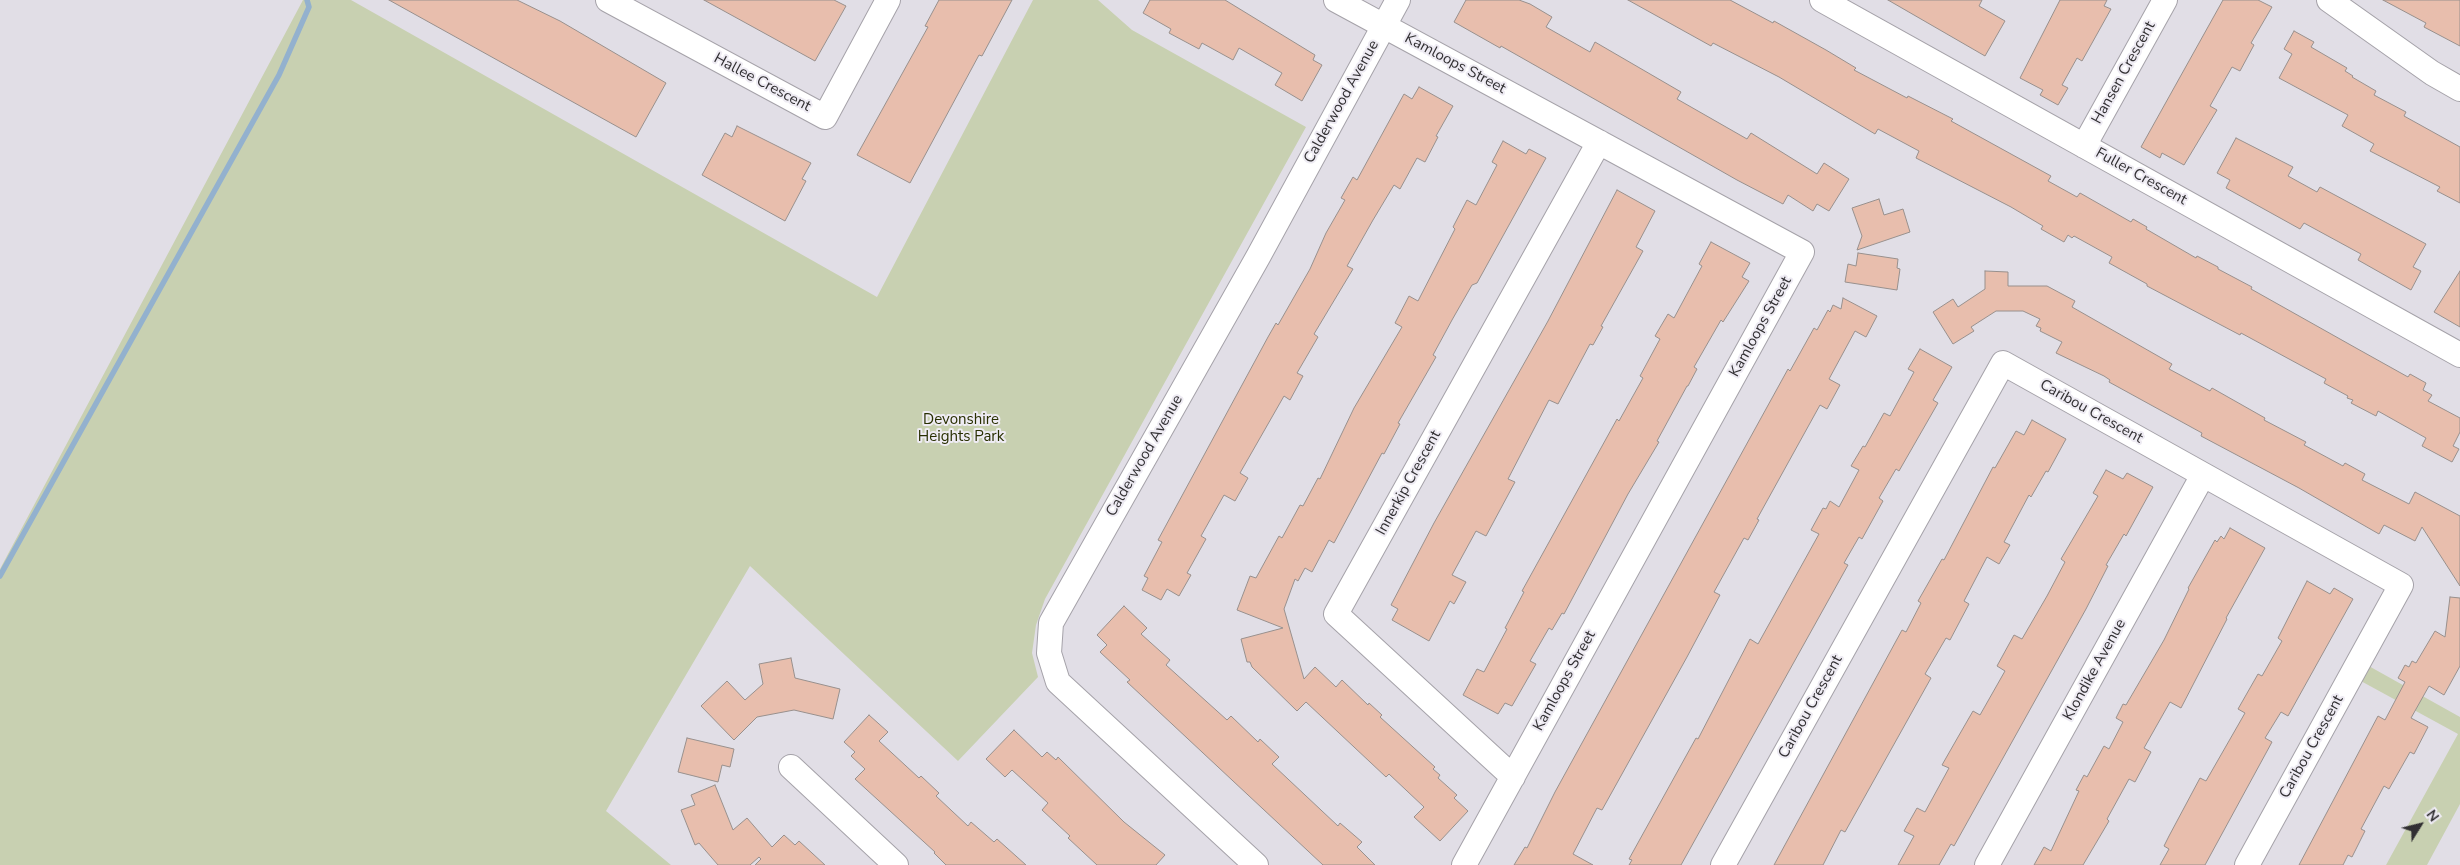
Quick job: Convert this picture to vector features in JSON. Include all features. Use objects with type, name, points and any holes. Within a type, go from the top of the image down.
[{"type":"street","name":"Hallee Crescent","points":[[608,0],[825,117],[888,0]]},
{"type":"street","name":"Kamloops Street","points":[[1336,0],[1802,252],[1464,865]]},
{"type":"street","name":"Calderwood Avenue","points":[[1256,865],[1058,682],[1049,652],[1050,623],[1258,257],[1398,0]]},
{"type":"street","name":"Fuller Crescent","points":[[1822,0],[2460,355]]},
{"type":"street","name":"Hansen Crescent","points":[[2084,146],[2165,0]]},
{"type":"street","points":[[2329,0],[2432,73],[2460,89]]},
{"type":"street","name":"Innerkip Crescent","points":[[1513,776],[1336,614],[1599,142]]},
{"type":"street","name":"Caribou Crescent","points":[[1724,865],[2003,363],[2401,585],[2247,865]]},
{"type":"street","name":"Klondike Avenue","points":[[1987,865],[2203,475]]},
{"type":"street","points":[[790,767],[896,865]]},
{"type":"green space","name":"Devonshire Heights Park","points":[[303,0],[351,0],[877,297],[1033,0],[1098,0],[1132,30],[1306,127],[1045,599],[1036,625],[1032,653],[1038,677],[958,761],[750,566],[606,811],[671,865],[0,865],[0,569]]},
{"type":"green space","points":[[2367,665],[2460,717],[2460,804],[2427,865],[2386,865],[2458,734],[2359,680]]},
{"type":"building","points":[[389,0],[517,0],[560,21],[666,83],[636,137]]},
{"type":"building","points":[[704,0],[834,0],[846,6],[815,61]]},
{"type":"building","points":[[939,0],[1012,0],[982,56],[979,55],[910,183],[857,155],[928,27],[925,26]]},
{"type":"building","points":[[1150,0],[1225,0],[1315,55],[1313,60],[1322,65],[1302,101],[1275,85],[1282,73],[1239,48],[1233,60],[1202,43],[1199,49],[1169,33],[1171,29],[1143,13]]},
{"type":"building","points":[[1466,0],[1519,0],[1530,4],[1552,17],[1546,27],[1590,52],[1595,42],[1681,92],[1677,99],[1747,139],[1751,133],[1817,174],[1824,163],[1849,179],[1829,211],[1817,204],[1813,211],[1788,195],[1783,204],[1737,180],[1501,46],[1500,48],[1454,22]]},
{"type":"building","points":[[1628,0],[1730,0],[1773,23],[1774,21],[1856,68],[1854,70],[1907,98],[1908,96],[1953,119],[1951,121],[2051,176],[2048,181],[2077,197],[2080,193],[2131,222],[2133,219],[2147,227],[2146,229],[2196,258],[2197,256],[2218,267],[2218,269],[2252,287],[2251,289],[2356,348],[2408,377],[2410,374],[2426,383],[2423,390],[2432,395],[2428,401],[2460,418],[2460,432],[2453,446],[2459,449],[2452,462],[2422,446],[2426,438],[2378,411],[2376,416],[2351,403],[2353,400],[2347,398],[2348,396],[2324,383],[2326,379],[2241,333],[2240,335],[2147,286],[2147,284],[2109,263],[2112,257],[2074,236],[2072,238],[2068,235],[2064,242],[2041,229],[2043,226],[2011,207],[1916,158],[1919,151],[1878,129],[1875,134],[1779,77],[1713,43],[1711,46]]},
{"type":"building","points":[[1888,0],[1982,0],[1979,6],[2005,21],[1985,56]]},
{"type":"building","points":[[2060,0],[2107,0],[2104,6],[2111,9],[2082,61],[2077,58],[2062,85],[2068,88],[2058,105],[2040,95],[2043,90],[2020,78]]},
{"type":"building","points":[[2223,0],[2258,0],[2272,7],[2251,43],[2254,45],[2240,71],[2232,67],[2210,106],[2217,110],[2184,165],[2162,153],[2160,158],[2141,147]]},
{"type":"building","points":[[2383,0],[2460,0],[2460,46],[2424,27],[2426,23]]},
{"type":"building","points":[[2294,31],[2314,42],[2311,47],[2347,68],[2345,71],[2352,77],[2376,91],[2374,95],[2406,112],[2404,116],[2460,147],[2460,203],[2437,191],[2440,187],[2370,151],[2374,144],[2342,126],[2348,115],[2279,78],[2292,54],[2284,49]]},
{"type":"building","points":[[1419,87],[1453,106],[1436,136],[1438,137],[1425,162],[1417,158],[1400,189],[1394,185],[1373,220],[1347,266],[1353,269],[1314,334],[1318,337],[1297,373],[1303,376],[1290,400],[1284,396],[1240,473],[1248,478],[1235,501],[1224,495],[1201,536],[1206,539],[1187,573],[1191,575],[1179,596],[1167,589],[1161,600],[1142,590],[1148,578],[1144,576],[1162,542],[1158,540],[1268,337],[1276,323],[1278,325],[1310,269],[1326,233],[1345,200],[1341,198],[1353,177],[1357,180],[1404,94],[1412,99]]},
{"type":"building","points":[[737,126],[811,163],[802,179],[806,181],[785,221],[702,175],[725,133],[732,137]]},
{"type":"building","points":[[2236,138],[2293,167],[2288,176],[2317,192],[2320,187],[2426,244],[2413,267],[2421,271],[2411,290],[2358,260],[2361,254],[2304,223],[2300,229],[2226,188],[2230,180],[2217,173]]},
{"type":"building","points":[[1503,141],[1526,154],[1529,149],[1546,158],[1477,283],[1472,285],[1452,320],[1433,355],[1436,357],[1398,423],[1400,424],[1384,454],[1382,453],[1334,543],[1329,540],[1312,572],[1305,568],[1298,581],[1295,579],[1284,609],[1304,679],[1315,667],[1336,687],[1342,680],[1368,705],[1369,703],[1382,715],[1380,717],[1435,767],[1433,769],[1440,775],[1438,778],[1457,795],[1454,798],[1468,811],[1440,841],[1414,817],[1424,807],[1389,774],[1386,777],[1306,702],[1297,711],[1252,667],[1250,662],[1247,662],[1241,639],[1283,628],[1237,610],[1250,576],[1256,578],[1279,536],[1282,538],[1300,505],[1303,506],[1318,478],[1320,479],[1354,408],[1402,327],[1395,323],[1409,296],[1418,301],[1455,229],[1453,227],[1467,200],[1476,205],[1497,165],[1492,162]]},
{"type":"building","points":[[1617,190],[1655,211],[1636,247],[1643,251],[1601,326],[1603,327],[1593,345],[1590,344],[1558,404],[1549,400],[1508,479],[1515,482],[1486,536],[1476,531],[1452,575],[1466,582],[1454,604],[1450,601],[1429,641],[1392,620],[1398,609],[1391,605],[1434,523],[1548,321]]},
{"type":"building","points":[[1879,199],[1884,215],[1903,209],[1910,232],[1857,250],[1862,236],[1852,208]]},
{"type":"building","points":[[1711,242],[1750,263],[1742,277],[1749,281],[1723,322],[1721,320],[1694,367],[1697,369],[1657,441],[1659,442],[1628,494],[1564,614],[1562,613],[1552,630],[1549,628],[1530,661],[1536,664],[1512,706],[1505,703],[1498,714],[1463,695],[1477,669],[1484,672],[1507,629],[1505,628],[1524,592],[1522,591],[1617,419],[1619,421],[1643,378],[1640,376],[1660,339],[1655,336],[1668,314],[1674,318],[1702,266],[1699,264]]},
{"type":"building","points":[[1858,253],[1898,259],[1897,268],[1900,269],[1897,290],[1845,282],[1848,264],[1856,266]]},
{"type":"building","points":[[1985,271],[2008,272],[2008,286],[2047,286],[2075,301],[2072,307],[2172,364],[2169,369],[2210,391],[2212,388],[2265,418],[2264,420],[2306,442],[2304,445],[2343,466],[2345,463],[2365,474],[2362,480],[2409,504],[2415,492],[2460,516],[2460,586],[2422,527],[2415,541],[2384,525],[2379,534],[2299,488],[2201,436],[2202,433],[2109,382],[2110,380],[2104,376],[2056,353],[2062,342],[2040,331],[2041,328],[2036,326],[2040,319],[2023,311],[1996,311],[1971,327],[1974,331],[1953,344],[1933,312],[1953,299],[1958,307],[1985,289]]},
{"type":"building","points":[[2460,271],[2460,327],[2434,312]]},
{"type":"building","points":[[1843,298],[1877,316],[1866,337],[1855,331],[1829,379],[1840,385],[1827,409],[1820,405],[1757,519],[1759,520],[1748,540],[1744,538],[1714,592],[1720,595],[1687,657],[1602,810],[1597,808],[1573,854],[1593,865],[1514,865],[1525,847],[1527,848],[1555,792],[1788,369],[1790,371],[1814,328],[1817,330],[1828,310],[1830,312],[1833,305],[1841,309]]},
{"type":"building","points":[[1920,349],[1952,367],[1933,400],[1938,403],[1899,471],[1896,469],[1879,498],[1883,501],[1862,539],[1859,537],[1844,563],[1848,565],[1681,865],[1629,865],[1632,860],[1629,859],[1696,738],[1698,739],[1750,639],[1758,644],[1819,534],[1811,530],[1823,508],[1826,509],[1830,501],[1839,507],[1859,470],[1851,466],[1863,446],[1865,447],[1884,413],[1890,416],[1914,372],[1908,369]]},
{"type":"building","points":[[2032,420],[2066,439],[2048,472],[2046,471],[2031,497],[2029,495],[2004,542],[2010,545],[1999,564],[1987,557],[1964,601],[1969,604],[1950,640],[1946,638],[1925,674],[1931,678],[1845,832],[1841,830],[1823,865],[1774,865],[1902,630],[1906,632],[1921,603],[1918,601],[1942,559],[1944,560],[1993,467],[1995,468],[2016,431],[2024,435]]},
{"type":"building","points":[[2106,470],[2123,479],[2127,473],[2153,487],[2126,536],[2124,534],[2106,565],[2108,566],[2086,609],[1954,846],[1951,844],[1939,865],[1898,865],[1914,836],[1904,831],[1917,808],[1925,812],[1949,768],[1942,765],[1973,711],[1980,715],[2005,671],[1997,666],[2014,635],[2022,639],[2047,596],[2065,562],[2061,559],[2098,496],[2093,493]]},
{"type":"building","points":[[2230,528],[2265,548],[2226,618],[2181,708],[2170,702],[2144,748],[2151,752],[2135,782],[2129,779],[2107,819],[2109,821],[2083,865],[2034,865],[2044,847],[2051,851],[2079,791],[2076,790],[2084,775],[2087,777],[2104,746],[2109,749],[2123,722],[2116,718],[2123,704],[2126,705],[2164,640],[2188,588],[2215,540],[2217,542],[2221,536],[2224,539]]},
{"type":"building","points":[[2307,581],[2330,594],[2334,588],[2353,599],[2288,716],[2281,712],[2265,738],[2272,742],[2205,865],[2160,865],[2169,849],[2164,846],[2200,778],[2206,781],[2245,713],[2238,709],[2258,674],[2262,676],[2282,641],[2278,638]]},
{"type":"building","points":[[2450,597],[2460,598],[2460,666],[2444,695],[2429,686],[2411,718],[2428,727],[2414,754],[2410,752],[2389,789],[2384,786],[2361,829],[2365,831],[2352,857],[2348,855],[2343,865],[2299,865],[2378,716],[2385,720],[2405,682],[2398,678],[2405,665],[2409,667],[2412,661],[2416,663],[2435,631],[2445,637]]},
{"type":"building","points":[[1124,606],[1147,628],[1141,634],[1170,660],[1166,665],[1227,720],[1231,716],[1258,742],[1260,739],[1279,757],[1272,764],[1338,826],[1340,823],[1362,842],[1357,847],[1375,865],[1323,865],[1127,682],[1130,680],[1100,652],[1107,645],[1097,635]]},
{"type":"building","points":[[791,658],[795,678],[840,689],[833,719],[794,710],[757,717],[734,740],[701,706],[727,681],[745,700],[763,684],[759,664]]},
{"type":"building","points":[[869,715],[888,732],[879,741],[919,778],[921,776],[939,793],[936,796],[968,826],[971,822],[994,842],[997,839],[1026,865],[946,865],[935,852],[855,779],[865,769],[851,756],[855,752],[844,742]]},
{"type":"building","points":[[1014,730],[1042,757],[1047,752],[1056,760],[1058,757],[1124,822],[1165,855],[1156,865],[1097,865],[1042,810],[1048,803],[1012,770],[1005,777],[986,759]]},
{"type":"building","points":[[687,738],[734,749],[730,767],[722,765],[718,782],[678,772]]},
{"type":"building","points":[[715,785],[733,830],[747,818],[772,847],[784,835],[795,845],[799,841],[825,865],[755,865],[761,859],[759,857],[750,865],[718,865],[699,843],[695,845],[681,810],[695,805],[691,795]]},
{"type":"waterway","points":[[0,576],[279,75],[309,7],[307,0]]}]
